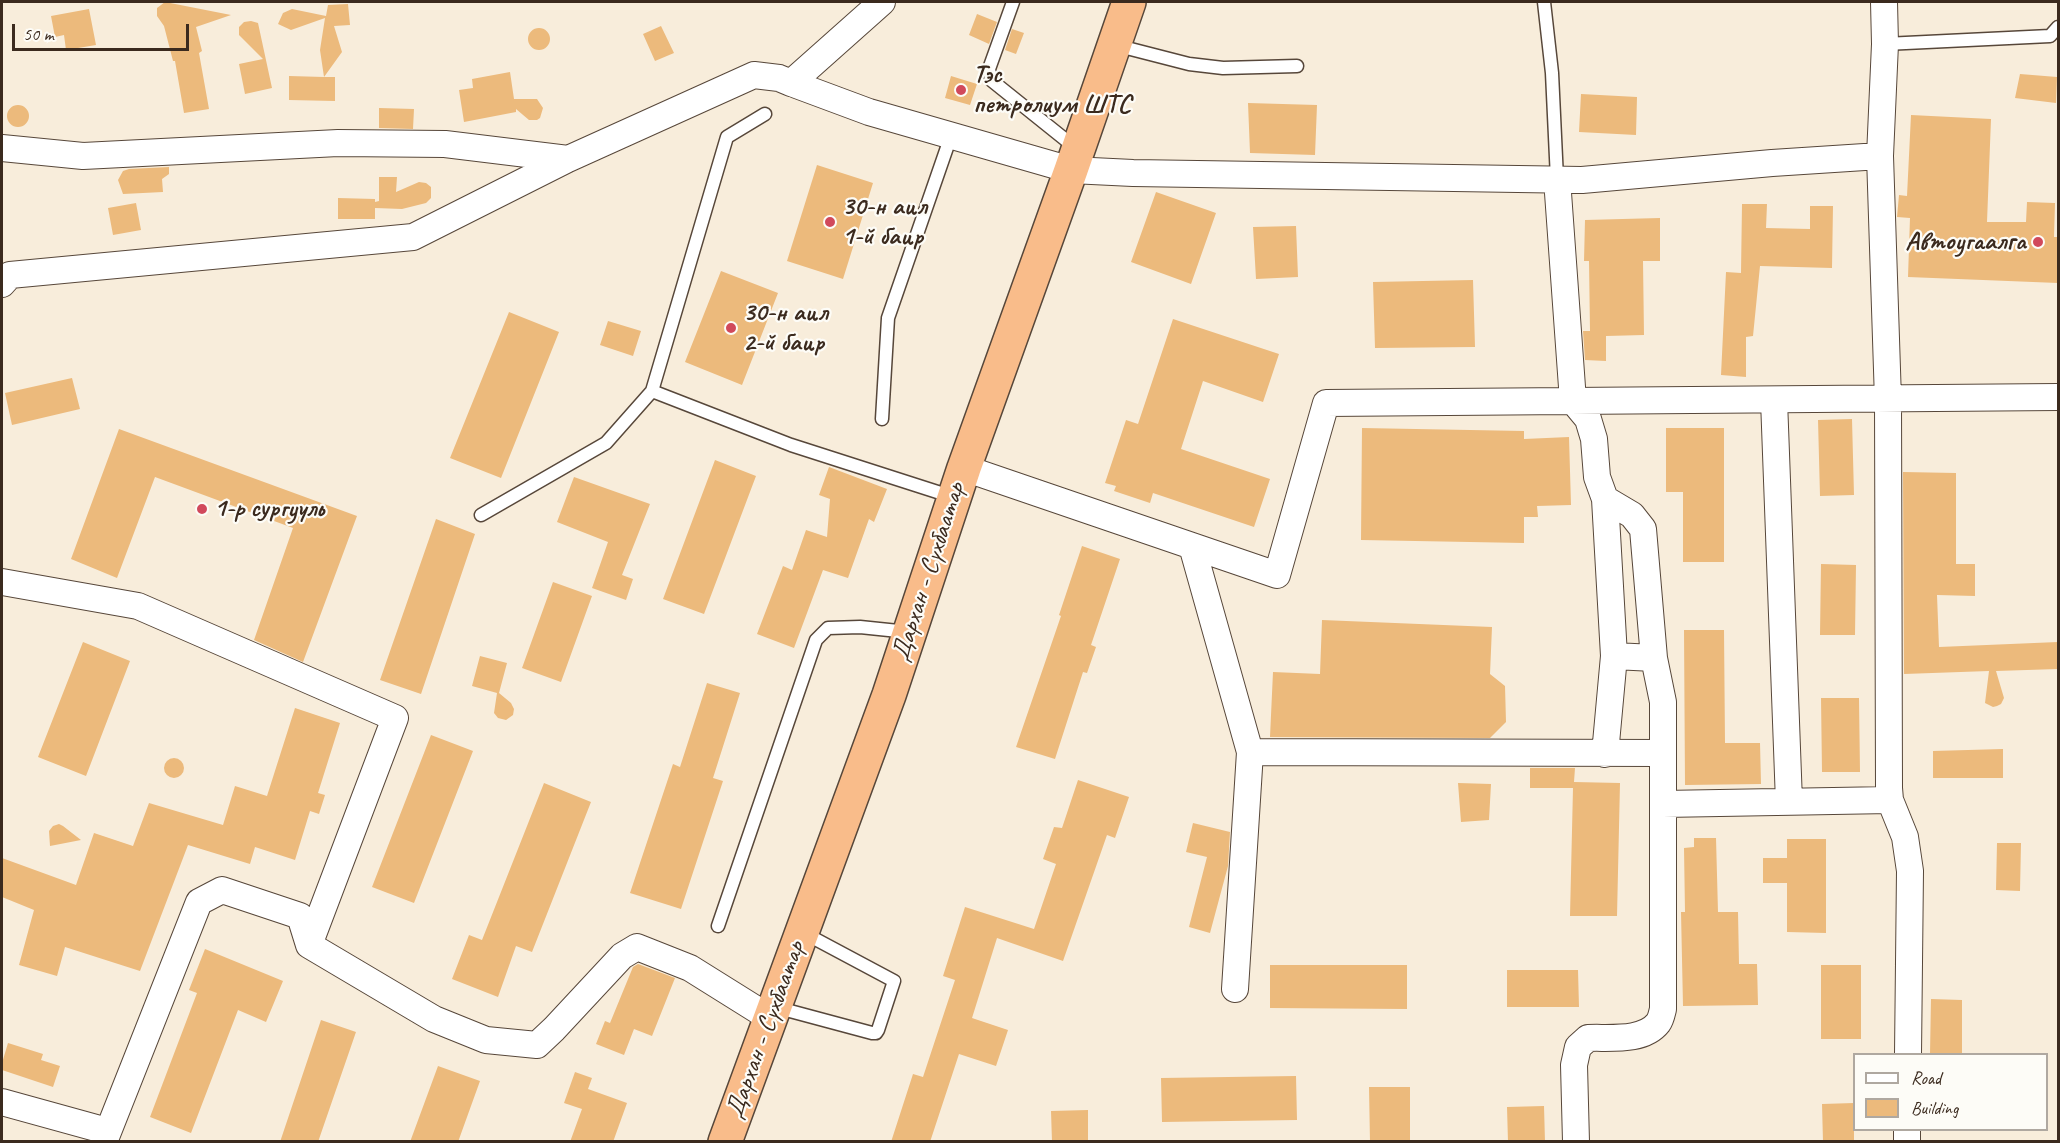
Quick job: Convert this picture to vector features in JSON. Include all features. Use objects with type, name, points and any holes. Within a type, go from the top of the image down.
[{"type":"highway","name":"Дархан - Сүхбаатар","points":[[725,1142],[889,695],[959,482],[1129,2]]},
{"type":"street","points":[[791,83],[882,2]]},
{"type":"street","points":[[1884,2],[1885,44],[1880,156],[1888,400],[1890,800],[1905,837],[1910,871],[1908,1053]]},
{"type":"street","points":[[4,278],[413,237],[568,159],[754,75],[778,78],[869,112],[951,136],[1132,173],[1582,180],[1880,156]]},
{"type":"street","points":[[2,148],[83,156],[338,143],[445,144],[568,159]]},
{"type":"street","points":[[1557,179],[1573,401],[1588,419],[1594,439],[1597,477],[1605,499],[1614,656],[1605,754]]},
{"type":"street","points":[[959,482],[1192,546],[1277,575],[1326,403],[2058,397]]},
{"type":"street","points":[[1774,400],[1790,802]]},
{"type":"street","points":[[1576,1142],[1574,1065],[1578,1047],[1588,1038],[1635,1036],[1649,1031],[1659,1022],[1663,1009],[1663,702],[1654,658],[1643,528],[1632,515],[1605,499]]},
{"type":"street","points":[[1192,546],[1250,752],[1235,989]]},
{"type":"street","points":[[2,582],[138,606],[395,718],[309,945]]},
{"type":"street","points":[[1614,656],[1654,658]]},
{"type":"street","points":[[1250,752],[1663,753]]},
{"type":"street","points":[[1664,804],[1890,800]]},
{"type":"street","points":[[2,1102],[106,1136],[199,902],[222,890],[300,916],[309,945],[434,1019],[486,1040],[537,1045],[555,1029],[622,956],[637,948],[690,968],[772,1012]]},
{"type":"lane","points":[[1013,2],[989,69],[991,80],[1074,160]]},
{"type":"lane","points":[[1544,2],[1552,73],[1557,179]]},
{"type":"lane","points":[[1885,44],[2050,36],[2058,27]]},
{"type":"lane","points":[[1114,45],[1189,64],[1223,68],[1298,66]]},
{"type":"lane","points":[[481,516],[606,443],[652,391],[727,136],[765,114]]},
{"type":"lane","points":[[882,419],[888,318],[951,136]]},
{"type":"lane","points":[[652,391],[812,453],[959,482]]},
{"type":"lane","points":[[718,926],[816,640],[828,628],[860,627],[909,632]]},
{"type":"lane","points":[[772,1012],[872,1033],[878,1030],[894,981],[801,932]]},
{"type":"building","points":[[165,2],[231,15],[196,27],[202,51],[199,53],[209,109],[184,113],[175,61],[173,61],[164,26],[157,16],[157,8]]},
{"type":"building","points":[[348,4],[350,25],[334,26],[342,52],[324,77],[320,50],[325,18],[291,30],[278,24],[283,13],[292,9],[326,16],[328,5]]},
{"type":"building","points":[[89,9],[96,45],[66,50],[64,35],[55,37],[51,16]]},
{"type":"building","points":[[977,14],[997,22],[989,44],[969,35]]},
{"type":"building","points":[[244,22],[258,23],[272,88],[245,94],[239,64],[263,59],[239,35],[239,27]]},
{"type":"building","points":[[661,26],[674,53],[655,61],[643,34]]},
{"type":"building","points":[[539,28],[547,31],[550,39],[547,47],[539,50],[531,47],[528,39],[531,31]]},
{"type":"building","points":[[1012,29],[1024,33],[1016,54],[1005,50]]},
{"type":"building","points":[[510,72],[514,99],[537,99],[543,108],[540,118],[529,120],[516,109],[516,112],[464,122],[459,90],[473,88],[472,79]]},
{"type":"building","points":[[2020,74],[2057,77],[2056,103],[2015,98]]},
{"type":"building","points":[[289,76],[335,77],[335,101],[289,100]]},
{"type":"building","points":[[951,76],[977,84],[970,105],[945,98]]},
{"type":"building","points":[[1581,94],[1637,97],[1636,135],[1579,132]]},
{"type":"building","points":[[1248,103],[1317,105],[1315,155],[1250,153]]},
{"type":"building","points":[[18,105],[26,108],[29,116],[26,124],[18,127],[10,124],[7,116],[10,108]]},
{"type":"building","points":[[379,108],[414,109],[413,129],[379,128]]},
{"type":"building","points":[[1911,115],[1991,119],[1987,222],[2026,222],[2027,202],[2055,203],[2054,237],[2058,237],[2058,283],[1908,277],[1910,218],[1897,217],[1899,195],[1907,196]]},
{"type":"building","name":"30-н аил 1-й баир","points":[[817,165],[873,183],[843,279],[787,261]]},
{"type":"building","points":[[169,167],[169,174],[162,179],[163,192],[123,194],[118,180],[123,171]]},
{"type":"building","points":[[379,177],[397,177],[396,192],[419,182],[426,183],[431,187],[431,198],[426,203],[402,209],[375,208],[375,219],[338,219],[338,198],[379,201]]},
{"type":"building","points":[[1156,192],[1216,213],[1191,284],[1131,262]]},
{"type":"building","points":[[136,203],[141,230],[113,235],[108,208]]},
{"type":"building","points":[[1742,204],[1767,204],[1766,228],[1810,229],[1810,206],[1833,206],[1832,268],[1760,266],[1753,336],[1746,337],[1746,377],[1721,375],[1726,272],[1741,273]]},
{"type":"building","points":[[1660,218],[1660,261],[1643,261],[1644,335],[1606,336],[1606,361],[1585,360],[1583,331],[1590,331],[1589,261],[1584,261],[1585,220]]},
{"type":"building","points":[[1296,226],[1298,277],[1256,279],[1253,227]]},
{"type":"building","name":"30-н аил 2-й баир","points":[[721,271],[778,293],[742,385],[685,362]]},
{"type":"building","points":[[1473,280],[1475,347],[1375,348],[1373,282]]},
{"type":"building","points":[[509,312],[559,332],[501,478],[450,458]]},
{"type":"building","points":[[1173,319],[1279,354],[1263,402],[1203,381],[1181,449],[1270,479],[1254,527],[1153,493],[1150,503],[1114,491],[1116,486],[1105,483],[1126,420],[1138,424]]},
{"type":"building","points":[[608,321],[641,331],[633,356],[600,345]]},
{"type":"building","points":[[72,378],[80,409],[12,425],[5,393]]},
{"type":"building","points":[[1852,419],[1854,495],[1820,496],[1818,420]]},
{"type":"building","points":[[1362,428],[1524,431],[1524,439],[1569,437],[1571,505],[1537,506],[1538,517],[1524,517],[1524,543],[1361,540]]},
{"type":"building","points":[[1666,428],[1724,428],[1724,562],[1683,562],[1683,492],[1666,492]]},
{"type":"building","name":"1-р сургууль","points":[[119,429],[357,516],[303,662],[254,640],[293,528],[155,477],[117,578],[71,559]]},
{"type":"building","points":[[715,460],[756,476],[704,614],[663,599]]},
{"type":"building","points":[[829,467],[887,489],[874,522],[869,519],[848,578],[823,570],[794,648],[757,634],[783,566],[792,570],[806,530],[827,537],[830,499],[819,495]]},
{"type":"building","points":[[1903,472],[1956,473],[1956,564],[1975,564],[1975,596],[1937,595],[1939,647],[2058,642],[2058,669],[1996,671],[2004,698],[1997,706],[1993,707],[1985,703],[1989,671],[1904,674]]},
{"type":"building","points":[[574,477],[650,504],[622,575],[633,579],[626,600],[592,588],[608,542],[557,522]]},
{"type":"building","points":[[436,519],[475,534],[421,694],[380,680]]},
{"type":"building","points":[[1082,546],[1120,559],[1091,645],[1096,647],[1087,673],[1083,672],[1055,759],[1016,747],[1061,616],[1059,615]]},
{"type":"building","points":[[1821,564],[1856,565],[1855,635],[1820,635]]},
{"type":"building","points":[[553,582],[592,596],[561,682],[522,668]]},
{"type":"building","points":[[1322,620],[1492,627],[1490,674],[1505,686],[1506,722],[1490,738],[1270,737],[1273,672],[1320,674]]},
{"type":"building","points":[[1684,630],[1724,630],[1725,743],[1760,743],[1761,784],[1685,785]]},
{"type":"building","points":[[83,642],[130,661],[86,776],[38,757]]},
{"type":"building","points":[[480,656],[507,663],[499,693],[511,703],[514,709],[513,715],[506,720],[498,718],[494,713],[497,693],[472,686]]},
{"type":"building","points":[[707,683],[740,693],[713,778],[723,781],[681,909],[630,893],[673,764],[680,767]]},
{"type":"building","points":[[1821,698],[1859,698],[1860,772],[1822,772]]},
{"type":"building","points":[[295,708],[340,723],[318,793],[325,795],[319,814],[310,811],[295,860],[255,847],[250,864],[188,845],[140,971],[65,947],[57,976],[19,965],[34,910],[2,897],[2,858],[76,885],[94,833],[133,846],[149,803],[223,825],[235,786],[267,796]]},
{"type":"building","points":[[431,735],[473,751],[414,903],[372,887]]},
{"type":"building","points":[[2003,749],[2003,778],[1933,778],[1933,751]]},
{"type":"building","points":[[174,758],[181,761],[184,768],[181,775],[174,778],[167,775],[164,768],[167,761]]},
{"type":"building","points":[[1530,768],[1575,768],[1574,782],[1620,783],[1617,916],[1570,916],[1573,788],[1530,788]]},
{"type":"building","points":[[1078,780],[1129,797],[1115,838],[1107,835],[1063,961],[997,938],[972,1018],[1008,1030],[996,1066],[959,1054],[930,1142],[891,1142],[913,1074],[923,1077],[955,980],[943,976],[965,907],[1034,929],[1056,864],[1043,859],[1054,827],[1062,828]]},
{"type":"building","points":[[544,783],[591,802],[532,952],[516,946],[498,997],[452,979],[469,935],[482,940]]},
{"type":"building","points":[[1458,783],[1491,784],[1489,820],[1461,822]]},
{"type":"building","points":[[1193,823],[1230,832],[1228,866],[1210,933],[1189,927],[1207,857],[1186,852]]},
{"type":"building","points":[[59,824],[81,840],[50,846],[49,831],[53,826]]},
{"type":"building","points":[[1694,838],[1716,838],[1718,912],[1738,912],[1739,964],[1757,964],[1758,1005],[1683,1006],[1681,912],[1685,912],[1684,848],[1694,847]]},
{"type":"building","points":[[1787,839],[1826,839],[1826,933],[1787,932],[1787,883],[1763,883],[1763,858],[1787,858]]},
{"type":"building","points":[[1997,843],[2021,843],[2020,891],[1996,890]]},
{"type":"building","points":[[205,949],[283,981],[266,1022],[238,1010],[191,1133],[150,1117],[197,993],[189,990]]},
{"type":"building","points":[[638,964],[675,978],[652,1036],[634,1029],[624,1055],[596,1044],[605,1021],[610,1023],[633,967]]},
{"type":"building","points":[[1270,965],[1407,965],[1407,1009],[1270,1008]]},
{"type":"building","points":[[1821,965],[1861,965],[1861,1039],[1821,1039]]},
{"type":"building","points":[[1507,970],[1578,970],[1579,1007],[1507,1007]]},
{"type":"building","points":[[1931,999],[1962,1000],[1962,1053],[1930,1053]]},
{"type":"building","points":[[321,1020],[356,1032],[318,1142],[280,1142]]},
{"type":"building","points":[[8,1043],[43,1054],[41,1060],[60,1066],[53,1087],[2,1070]]},
{"type":"building","points":[[438,1066],[480,1081],[458,1142],[410,1142]]},
{"type":"building","points":[[575,1072],[592,1078],[588,1089],[627,1103],[613,1142],[570,1142],[582,1109],[564,1103]]},
{"type":"building","points":[[1296,1076],[1297,1120],[1162,1122],[1161,1078]]},
{"type":"building","points":[[1369,1087],[1410,1087],[1410,1142],[1370,1142]]},
{"type":"building","points":[[1853,1103],[1854,1142],[1823,1142],[1822,1104]]},
{"type":"building","points":[[1544,1106],[1545,1142],[1508,1142],[1507,1107]]},
{"type":"building","points":[[1088,1110],[1088,1142],[1052,1142],[1051,1111]]},
{"type":"place","name":"Тэс петролиум ШТС","points":[[961,90]]},
{"type":"place","name":"30-н аил 1-й баир","points":[[830,222]]},
{"type":"place","name":"Автоугаалга","points":[[2038,242]]},
{"type":"place","name":"30-н аил 2-й баир","points":[[731,328]]},
{"type":"place","name":"1-р сургууль","points":[[202,509]]}]
